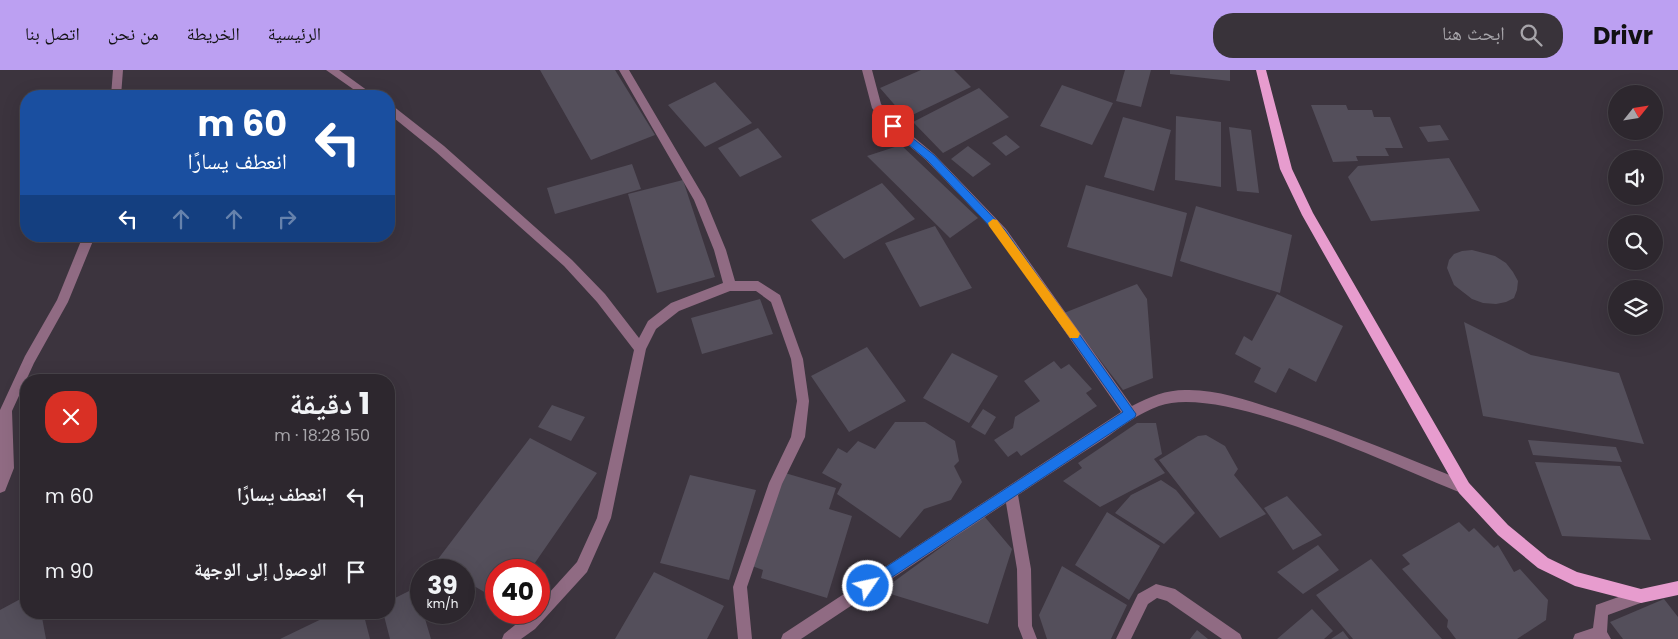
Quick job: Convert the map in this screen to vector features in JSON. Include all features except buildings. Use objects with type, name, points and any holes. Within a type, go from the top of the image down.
[{"type":"main road","points":[[1261,70],[1286,169],[1308,215],[1464,488],[1503,530],[1543,563],[1575,579],[1641,596],[1678,588]]},
{"type":"street","points":[[116,90],[118,70]]},
{"type":"street","points":[[331,70],[361,90]]},
{"type":"street","points":[[624,70],[699,199],[720,250],[730,286]]},
{"type":"street","points":[[867,70],[876,105],[893,126],[930,157],[1002,232],[1130,414]]},
{"type":"street","points":[[395,114],[440,149],[568,263],[601,298],[640,349]]},
{"type":"street","points":[[23,374],[62,302],[86,242]]},
{"type":"street","points":[[509,639],[530,624],[582,567],[586,559],[604,518],[640,349],[652,325],[675,307],[730,286],[758,286],[776,299],[797,359],[803,401],[798,437],[776,483],[740,587],[745,639]]},
{"type":"street","points":[[0,487],[7,468],[6,411],[20,380]]},
{"type":"street","points":[[788,639],[1130,414],[1146,404],[1176,396],[1214,398],[1318,429],[1464,488]]},
{"type":"street","points":[[1011,491],[1024,569],[1026,626],[1030,639]]},
{"type":"street","points":[[1122,639],[1143,599],[1156,591],[1170,594],[1235,639]]},
{"type":"street","points":[[1580,639],[1602,636],[1600,610],[1641,596]]},
{"type":"slow traffic","points":[[993,223],[1002,232],[1074,334]]},
{"type":"route","points":[[868,586],[1130,414],[1002,232],[930,157],[893,126]]}]
